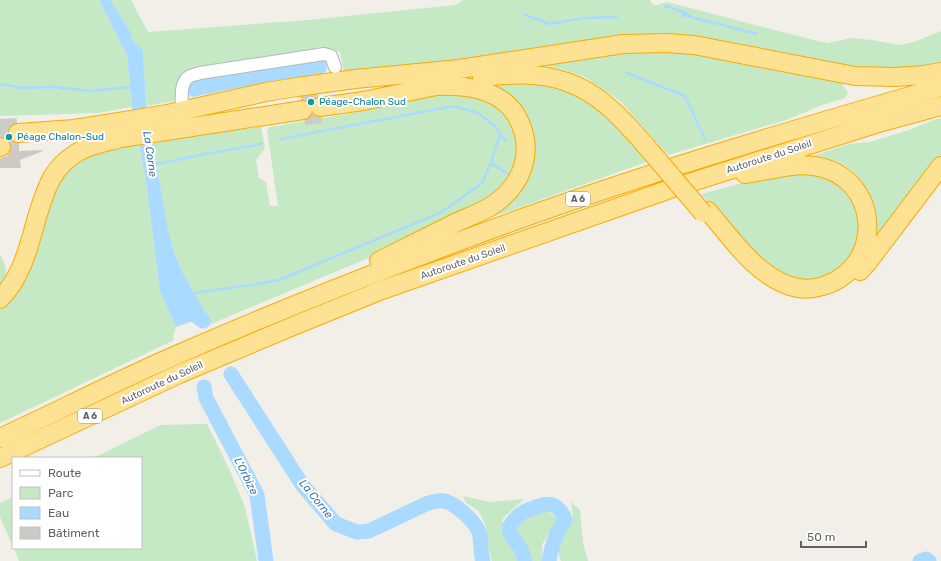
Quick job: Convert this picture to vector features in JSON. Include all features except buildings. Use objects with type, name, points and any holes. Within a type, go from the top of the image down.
[{"type":"highway","points":[[8,137],[74,129],[120,130],[173,118],[266,92],[355,79],[459,69],[623,44],[666,42],[694,45],[855,76],[895,77],[941,72]]},
{"type":"highway","points":[[459,69],[535,70],[564,75],[585,84],[609,100],[640,130],[649,146]]},
{"type":"highway","points":[[173,118],[248,118],[363,101],[476,78],[501,75],[533,75],[557,79],[576,86],[601,101],[625,122],[649,146],[706,212],[744,253],[762,270],[778,280],[798,288],[818,287],[832,282],[842,277],[852,268],[864,249],[868,226],[862,201],[848,182],[836,173],[824,169],[807,166],[787,167],[676,187]]},
{"type":"highway","points":[[278,312],[448,226],[488,208],[503,197],[513,187],[523,168],[526,148],[522,129],[513,112],[503,102],[484,91],[459,86],[440,86]]},
{"type":"highway","name":"Autoroute du Soleil","points":[[0,438],[173,357],[278,312],[518,220],[633,180],[777,135],[941,87]]},
{"type":"highway","name":"Autoroute du Soleil","points":[[0,458],[179,374],[382,290],[676,187],[868,126],[941,106]]},
{"type":"highway","points":[[0,299],[14,282],[20,270],[28,250],[44,194],[55,172],[62,164],[78,152],[95,145],[120,130]]},
{"type":"highway","points":[[706,212],[750,267],[771,284],[794,293],[811,294],[825,292],[832,290],[846,282],[859,272],[941,166]]},
{"type":"lane","points":[[173,118],[186,80],[191,76],[200,73],[324,54],[331,56],[335,67]]},
{"type":"green space","points":[[0,0],[99,0],[127,56],[132,107],[98,113],[0,116]]},
{"type":"green space","points":[[111,0],[131,0],[148,32],[309,20],[455,5],[463,0],[650,0],[653,5],[667,2],[828,43],[852,38],[900,45],[914,42],[941,31],[941,66],[921,71],[847,68],[702,42],[488,57],[344,72],[340,52],[333,50],[279,55],[186,71],[181,77],[174,101],[146,106],[143,50],[133,41],[130,31]]},
{"type":"green space","points":[[662,46],[836,76],[848,93],[845,98],[822,105],[786,120],[668,155],[620,101],[585,77],[561,69],[534,64]]},
{"type":"green space","points":[[551,82],[606,111],[652,160],[451,232],[510,197],[530,139],[477,84]]},
{"type":"green space","points":[[452,91],[489,98],[515,125],[518,164],[498,195],[399,245],[211,324],[180,266],[171,242],[152,140],[261,127],[265,148],[256,160],[259,178],[266,182],[270,206],[278,206],[267,130],[270,127],[353,113]]},
{"type":"green space","points":[[941,118],[941,160],[876,247],[876,210],[866,186],[855,173],[841,163],[827,158],[813,156],[849,144],[870,142]]},
{"type":"green space","points":[[138,141],[146,182],[160,291],[176,327],[173,336],[174,340],[0,423],[0,307],[56,179],[90,151]]},
{"type":"green space","points":[[806,171],[845,186],[863,223],[852,261],[829,278],[796,282],[760,260],[701,194],[780,173]]},
{"type":"green space","points":[[0,254],[4,263],[6,277],[0,290]]},
{"type":"green space","points":[[207,424],[230,471],[245,507],[257,561],[19,561],[14,549],[142,549],[142,457],[95,457],[161,425]]},
{"type":"green space","points":[[463,496],[489,502],[524,499],[503,518],[501,528],[518,561],[492,561],[486,527],[479,511],[466,503]]},
{"type":"green space","points":[[12,497],[12,545],[0,517],[0,503]]},
{"type":"green space","points":[[571,502],[580,510],[583,543],[588,561],[561,561],[559,555],[559,544],[561,538],[573,518]]},
{"type":"green space","points":[[544,509],[557,518],[542,545],[542,561],[532,561],[516,530],[525,517]]},
{"type":"water","points":[[99,0],[111,0],[130,31],[133,41],[143,50],[146,106],[168,230],[174,252],[183,273],[207,316],[176,327],[160,291],[146,182],[132,107],[127,56]]},
{"type":"water","points":[[324,58],[327,70],[323,73],[192,97],[188,94],[188,87],[191,81],[259,68],[264,69]]},
{"type":"waterway","points":[[665,6],[684,12],[690,16]]},
{"type":"waterway","points":[[525,15],[550,24],[585,18],[617,17]]},
{"type":"waterway","points":[[683,15],[757,34]]},
{"type":"waterway","points":[[627,73],[685,96],[705,139]]},
{"type":"waterway","points":[[0,84],[21,88],[52,87],[90,91],[133,87]]},
{"type":"waterway","points":[[281,139],[448,107],[458,107],[478,113],[495,126],[500,134]]},
{"type":"waterway","points":[[506,141],[500,134],[491,163],[511,176]]},
{"type":"waterway","points":[[157,164],[261,144]]},
{"type":"waterway","points":[[194,293],[279,280],[442,212],[482,183],[491,163]]},
{"type":"waterway","name":"La Corne","points":[[189,310],[203,321]]},
{"type":"waterway","name":"La Corne","points":[[231,374],[303,486],[336,524],[357,532],[369,531],[426,504],[437,501],[448,502],[458,508],[476,526],[480,534],[483,561]]},
{"type":"waterway","name":"L'Orbize","points":[[204,387],[206,398],[257,495],[266,561]]},
{"type":"waterway","name":"La Corne","points":[[525,561],[520,548],[510,533],[509,527],[523,512],[548,504],[556,507],[565,519],[556,535],[549,561]]},
{"type":"waterway","name":"La Corne","points":[[920,561],[926,559],[929,561]]},
{"type":"tunnel","points":[[302,104],[319,101]]},
{"type":"tunnel","points":[[304,116],[321,114]]},
{"type":"tunnel","points":[[0,128],[17,127]]},
{"type":"tunnel","points":[[1,141],[18,140]]},
{"type":"place","name":"Péage-Chalon Sud","points":[[311,102]]},
{"type":"place","name":"Péage Chalon-Sud","points":[[9,137]]}]
